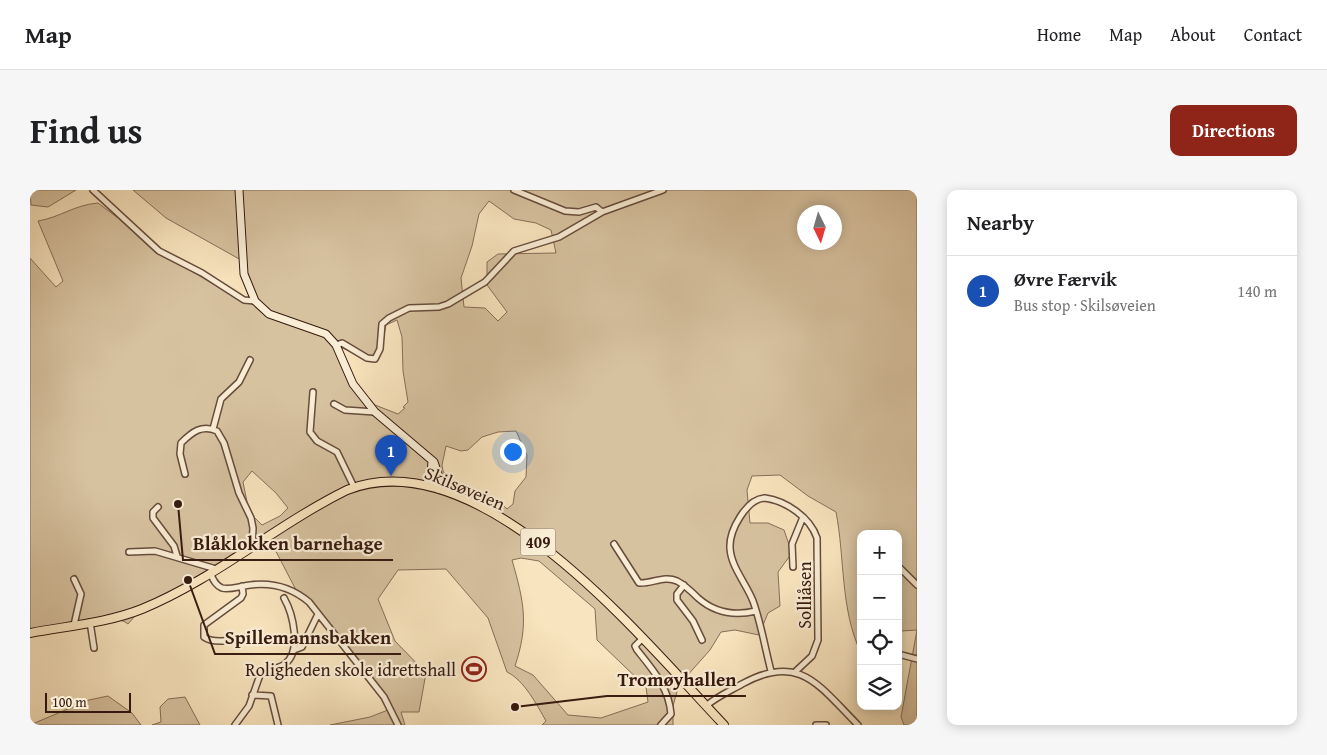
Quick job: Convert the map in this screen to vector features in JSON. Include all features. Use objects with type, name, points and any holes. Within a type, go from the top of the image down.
[{"type":"main road","points":[[239,190],[244,274],[255,301],[262,310],[269,314],[326,334],[336,345],[353,384],[375,412],[431,458],[436,468],[438,489]]},
{"type":"main road","points":[[426,485],[431,475],[431,458]]},
{"type":"main road","name":"Skilsøveien","points":[[30,633],[90,622],[139,610],[167,598],[334,496],[354,487],[387,480],[426,485],[489,511],[542,545],[568,567],[642,639],[724,725]]},
{"type":"street","points":[[93,190],[159,251],[202,273],[244,300],[255,301]]},
{"type":"street","points":[[514,190],[565,211],[579,212],[596,207],[602,212]]},
{"type":"street","points":[[336,345],[342,343],[367,358],[375,359],[380,350],[382,324],[388,318],[409,308],[439,307],[448,304],[485,282],[514,251],[559,237],[602,212],[663,190]]},
{"type":"street","points":[[213,429],[221,398],[239,382],[250,360]]},
{"type":"street","points":[[313,392],[310,432],[317,441],[340,455],[354,487]]},
{"type":"street","points":[[334,404],[345,410],[375,412]]},
{"type":"street","points":[[186,474],[180,454],[181,443],[197,430],[213,429],[217,431],[224,443],[238,493],[251,518],[253,528],[252,547]]},
{"type":"street","name":"Solliåsen","points":[[771,672],[756,611],[731,558],[731,537],[740,518],[750,504],[764,498],[780,503],[803,517],[814,528],[819,551],[818,640],[812,656],[796,671]]},
{"type":"street","points":[[158,506],[153,512],[153,518],[174,546],[177,556]]},
{"type":"street","name":"Solliåsen","points":[[793,566],[792,544],[803,517]]},
{"type":"street","points":[[614,544],[639,583],[664,579],[678,582],[705,604],[722,612],[739,614],[756,611]]},
{"type":"street","points":[[129,552],[155,550],[177,556],[213,571],[219,587],[230,589],[265,583],[284,587],[301,595],[384,697],[398,725]]},
{"type":"street","points":[[902,570],[917,585]]},
{"type":"street","points":[[74,579],[81,594],[74,625]]},
{"type":"street","points":[[684,585],[677,594],[677,600],[690,616],[702,640]]},
{"type":"street","points":[[242,586],[243,594],[241,598],[204,625],[204,637],[210,640],[238,640],[260,633]]},
{"type":"street","points":[[235,725],[244,714],[260,675],[286,663],[294,650],[292,617],[284,598]]},
{"type":"street","points":[[294,650],[302,647],[318,614]]},
{"type":"street","points":[[90,622],[94,648]]},
{"type":"street","points":[[642,639],[635,646],[659,678],[671,706],[671,714],[661,725]]},
{"type":"street","points":[[902,655],[917,659]]},
{"type":"street","points":[[706,706],[759,674],[796,671],[831,698],[858,725]]},
{"type":"street","points":[[252,695],[272,696],[278,725]]},
{"type":"street","points":[[816,725],[826,725]]},
{"type":"shaded area","points":[[30,190],[76,190],[48,207],[31,205]]},
{"type":"shaded area","points":[[133,190],[236,190],[237,210],[240,190],[917,190],[917,630],[902,631],[902,530],[857,530],[857,643],[846,601],[836,512],[808,496],[780,475],[752,476],[747,490],[750,523],[768,523],[784,530],[792,553],[778,572],[780,606],[768,613],[759,635],[735,630],[721,632],[710,650],[686,677],[681,677],[673,706],[673,725],[542,725],[546,721],[534,701],[519,681],[507,672],[488,618],[446,569],[398,570],[378,599],[395,641],[426,673],[419,712],[401,712],[405,725],[330,725],[370,717],[393,708],[346,652],[317,612],[296,590],[269,538],[140,610],[128,624],[120,620],[96,619],[30,631],[30,258],[56,287],[63,281],[38,221],[82,206],[98,203],[178,263],[235,297],[250,302],[241,260],[166,218]],"holes":[[[489,201],[514,219],[536,223],[551,230],[556,253],[498,254],[487,262],[487,285],[507,312],[498,321],[485,308],[464,307],[461,278],[472,246],[479,214]],[[397,320],[402,337],[403,371],[408,402],[403,407],[405,408],[398,414],[375,405],[353,380],[340,347],[370,360],[379,359],[386,325]],[[516,431],[527,455],[526,477],[515,491],[513,504],[507,509],[499,501],[451,482],[443,471],[442,465],[446,446],[461,451],[468,450],[482,437],[498,432]],[[252,471],[276,493],[288,508],[280,516],[262,525],[249,512],[243,482]],[[521,558],[539,561],[595,609],[597,640],[646,687],[648,702],[601,718],[568,715],[533,675],[515,666],[522,638],[523,613],[512,560]]]},
{"type":"shaded area","points":[[917,630],[917,725],[904,725],[901,717]]},
{"type":"shaded area","points":[[108,696],[132,713],[141,725],[30,725],[89,700]]},
{"type":"shaded area","points":[[185,697],[200,725],[152,725],[161,722],[160,707],[168,699]]},
{"type":"place","name":"Øvre Færvik","points":[[391,476]]},
{"type":"place","name":"Blåklokken barnehage","points":[[178,504]]},
{"type":"place","name":"Spillemannsbakken","points":[[188,580]]},
{"type":"place","name":"Roligheden skole idrettshall","points":[[474,669]]},
{"type":"place","name":"Tromøyhallen","points":[[515,707]]}]
